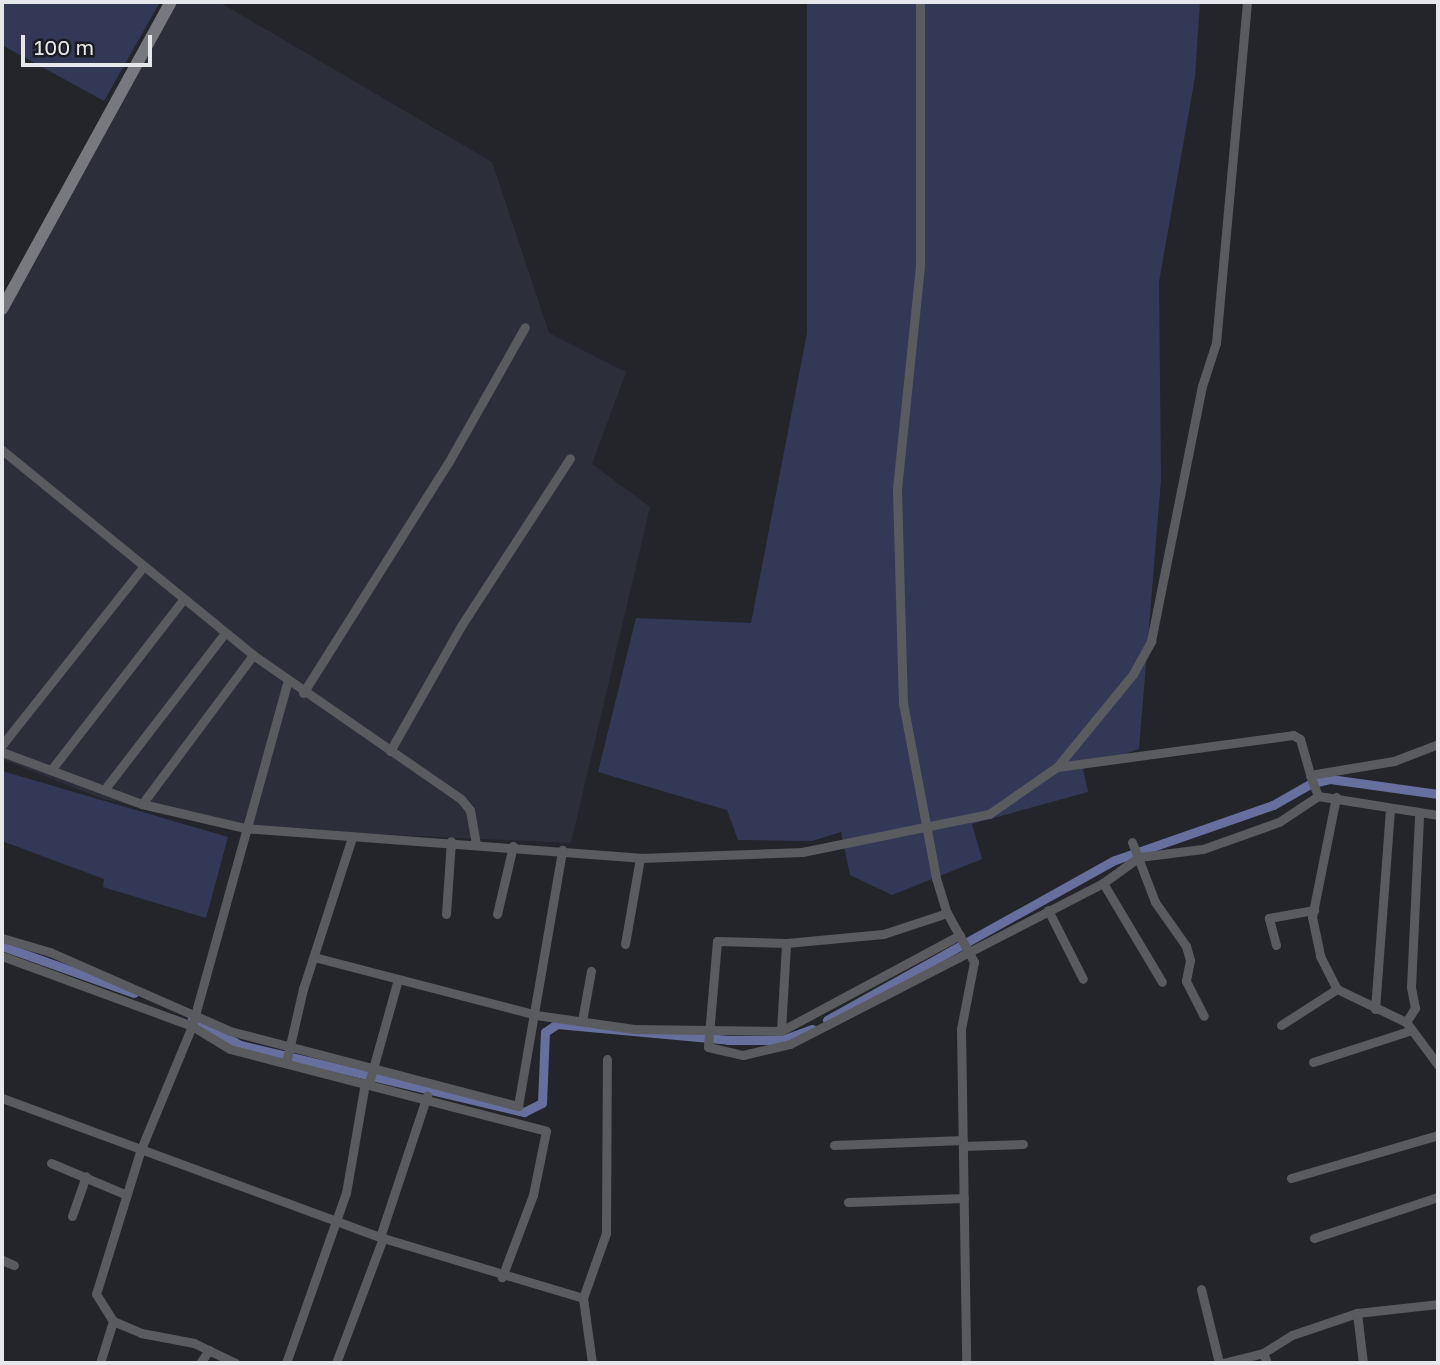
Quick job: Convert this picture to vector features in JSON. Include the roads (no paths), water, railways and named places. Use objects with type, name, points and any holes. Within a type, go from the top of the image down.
[{"type":"street","points":[[2,309],[171,2]]},
{"type":"street","points":[[920,2],[920,266],[897,490],[903,704],[947,913],[974,962],[961,1029],[966,1363]]},
{"type":"street","points":[[2,752],[142,804],[244,828],[450,841],[640,858],[802,852],[929,822],[989,814],[1057,767],[1133,674],[1151,641],[1202,386],[1216,343],[1247,2]]},
{"type":"street","points":[[303,693],[448,463],[525,327]]},
{"type":"street","points":[[2,450],[253,655],[303,693],[461,799],[470,810],[476,843]]},
{"type":"street","points":[[390,751],[461,626],[570,458]]},
{"type":"street","points":[[2,745],[144,566]]},
{"type":"street","points":[[51,770],[183,600]]},
{"type":"street","points":[[104,790],[225,633]]},
{"type":"street","points":[[142,804],[253,655]]},
{"type":"street","points":[[235,1363],[209,1350],[113,1321],[96,1294],[141,1149],[192,1026],[191,1013],[288,680]]},
{"type":"street","points":[[1057,767],[1293,735],[1300,739],[1318,796]]},
{"type":"street","points":[[1310,775],[1394,761],[1438,744]]},
{"type":"street","points":[[947,913],[883,934],[786,943],[717,941],[707,1030],[708,1046],[743,1055],[790,1045],[968,949],[1103,883],[1139,857],[1203,849],[1279,822],[1318,796],[1336,797],[1390,811],[1438,815]]},
{"type":"street","points":[[1336,797],[1314,910],[1320,956],[1338,989],[1375,1009],[1388,1009],[1409,1026],[1438,1065]]},
{"type":"street","points":[[1375,1009],[1390,811]]},
{"type":"street","points":[[1313,1062],[1409,1026],[1416,1008],[1411,987],[1419,815]]},
{"type":"street","points":[[286,1063],[287,1045],[352,836]]},
{"type":"street","points":[[446,914],[450,841]]},
{"type":"street","points":[[1132,842],[1155,902],[1186,946],[1190,960],[1186,981],[1204,1016]]},
{"type":"street","points":[[497,915],[513,846]]},
{"type":"street","points":[[514,1124],[536,1014],[562,850]]},
{"type":"street","points":[[625,944],[640,858]]},
{"type":"street","points":[[1103,883],[1162,982]]},
{"type":"street","points":[[1048,910],[1083,979]]},
{"type":"street","points":[[1276,945],[1269,918],[1314,910]]},
{"type":"street","points":[[314,957],[397,983],[536,1014],[634,1029],[781,1031],[960,935]]},
{"type":"street","points":[[2,938],[50,952],[230,1031],[518,1106]]},
{"type":"street","points":[[781,1031],[786,943]]},
{"type":"street","points":[[2,956],[192,1026],[230,1049],[427,1096],[514,1124],[546,1131],[548,1140],[502,1277]]},
{"type":"street","points":[[582,1021],[591,971]]},
{"type":"street","points":[[286,1363],[338,1221],[367,1083],[374,1068],[397,983]]},
{"type":"street","points":[[1281,1025],[1338,989]]},
{"type":"street","points":[[592,1363],[583,1298],[606,1233],[607,1059]]},
{"type":"street","points":[[336,1363],[427,1096]]},
{"type":"street","points":[[2,1098],[381,1237],[502,1277],[583,1298]]},
{"type":"street","points":[[1291,1178],[1438,1135]]},
{"type":"street","points":[[834,1145],[1023,1144]]},
{"type":"street","points":[[51,1163],[127,1195]]},
{"type":"street","points":[[72,1216],[86,1176]]},
{"type":"street","points":[[1314,1238],[1438,1197]]},
{"type":"street","points":[[848,1202],[964,1198]]},
{"type":"street","points":[[2,1259],[14,1265]]},
{"type":"street","points":[[1201,1290],[1221,1363],[1263,1353],[1292,1335],[1357,1313],[1438,1304]]},
{"type":"street","points":[[1357,1313],[1363,1363]]},
{"type":"street","points":[[100,1363],[113,1321]]},
{"type":"street","points":[[200,1363],[209,1350]]},
{"type":"street","points":[[1263,1353],[1267,1363]]},
{"type":"waterway","points":[[827,1020],[1115,860],[1273,805],[1310,784],[1330,779],[1438,794]]},
{"type":"waterway","points":[[2,946],[134,993]]},
{"type":"waterway","points":[[192,1018],[240,1045],[524,1112],[542,1103],[545,1032],[557,1024],[728,1040],[782,1040],[812,1029]]}]
